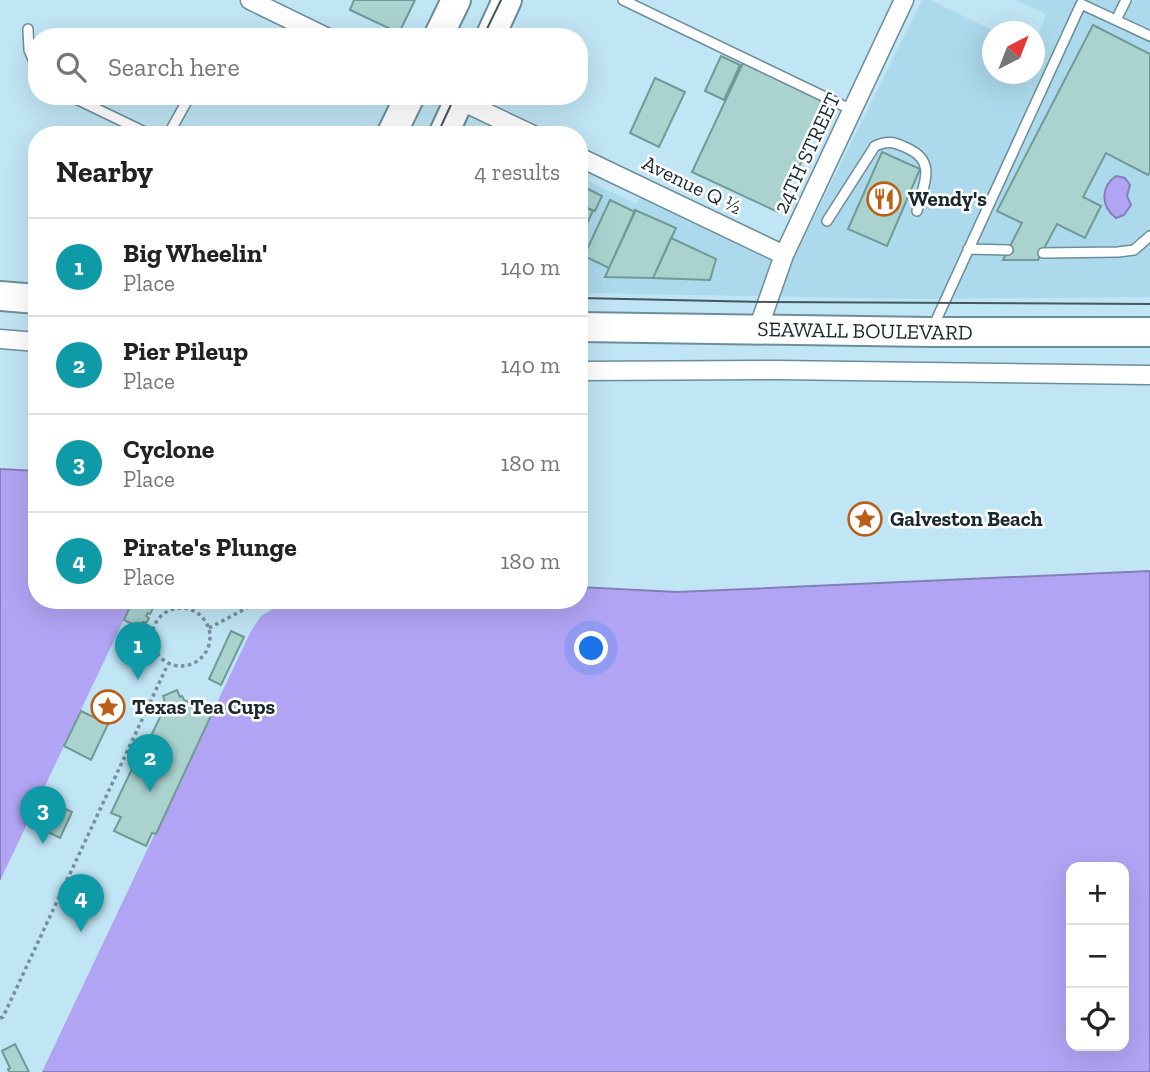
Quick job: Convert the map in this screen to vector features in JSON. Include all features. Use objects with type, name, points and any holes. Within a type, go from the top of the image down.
[{"type":"main road","points":[[442,28],[456,0]]},
{"type":"main road","points":[[494,28],[507,0]]},
{"type":"main road","points":[[395,126],[406,105]]},
{"type":"main road","points":[[446,126],[454,105]]},
{"type":"main road","points":[[0,296],[28,298]]},
{"type":"main road","name":"SEAWALL BOULEVARD","points":[[588,327],[1150,332]]},
{"type":"street","points":[[250,0],[308,28]]},
{"type":"street","name":"24TH STREET","points":[[758,329],[784,255],[904,0]]},
{"type":"street","points":[[473,105],[515,126]]},
{"type":"street","name":"Avenue Q ½","points":[[588,161],[784,255]]},
{"type":"street","points":[[0,339],[28,341]]},
{"type":"street","points":[[588,371],[778,370],[1150,376]]},
{"type":"lane","points":[[624,0],[852,110]]},
{"type":"lane","points":[[1116,20],[1126,0]]},
{"type":"lane","points":[[930,332],[1081,2],[1150,36]]},
{"type":"lane","points":[[89,105],[132,126]]},
{"type":"lane","points":[[174,126],[185,105]]},
{"type":"lane","points":[[827,222],[874,146],[884,141],[893,141],[920,154],[926,162],[917,212]]},
{"type":"lane","points":[[1043,253],[1134,250],[1150,236]]},
{"type":"lane","points":[[968,249],[1008,250]]},
{"type":"path","points":[[172,609],[161,615],[154,624],[151,635],[153,647],[159,657],[168,664],[179,667],[190,666],[201,660],[211,639],[203,618],[187,609]]},
{"type":"path","points":[[209,628],[245,609]]},
{"type":"path","points":[[0,1018],[3,1017],[168,664]]},
{"type":"shaded area","points":[[922,0],[930,0],[982,25],[982,84],[1045,84],[1043,21],[1046,14],[1016,0],[1150,0],[1150,297],[914,299],[588,293],[588,181],[636,204],[640,198],[789,268]]},
{"type":"shaded area","points":[[1116,176],[1125,178],[1130,185],[1127,196],[1131,205],[1124,215],[1116,218],[1107,208],[1104,197],[1107,186]]},
{"type":"shaded area","points":[[0,469],[28,471],[28,609],[588,609],[588,587],[677,592],[1150,571],[1150,1072],[0,1072]]},
{"type":"pier","points":[[129,609],[272,609],[261,616],[250,633],[42,1072],[0,1072],[0,881]]},
{"type":"building","points":[[354,0],[415,0],[401,28],[388,28],[350,10]]},
{"type":"building","points":[[1093,25],[1150,54],[1150,172],[1148,175],[1106,153],[1083,197],[1101,206],[1085,238],[1057,224],[1038,260],[1003,260],[1022,223],[997,211]]},
{"type":"building","points":[[721,56],[740,65],[724,100],[705,91]]},
{"type":"building","points":[[743,63],[829,103],[778,212],[692,172]]},
{"type":"building","points":[[655,78],[685,92],[659,147],[630,133]]},
{"type":"building","name":"Wendy's","points":[[882,152],[920,169],[887,246],[848,229]]},
{"type":"building","points":[[588,189],[602,196],[595,211],[588,208]]},
{"type":"building","points":[[610,200],[635,212],[609,268],[588,258],[588,247]]},
{"type":"building","points":[[588,208],[593,211],[588,221]]},
{"type":"building","points":[[635,210],[676,228],[653,278],[605,277]]},
{"type":"building","points":[[671,238],[716,259],[710,280],[653,278]]},
{"type":"building","points":[[129,609],[152,609],[146,616],[149,618],[146,623],[143,622],[140,628],[124,620]]},
{"type":"building","points":[[231,631],[244,637],[221,685],[209,679]]},
{"type":"building","points":[[177,690],[184,700],[197,706],[199,701],[214,709],[156,834],[152,833],[146,846],[114,831],[121,817],[111,813],[161,715],[157,714],[161,709],[160,704],[165,702],[163,696]]},
{"type":"building","points":[[81,711],[108,724],[91,760],[64,746]]},
{"type":"building","points":[[40,797],[72,812],[60,838],[28,822]]},
{"type":"building","points":[[15,1044],[29,1072],[9,1072],[10,1068],[2,1051]]},
{"type":"tram line","points":[[487,28],[501,0]]},
{"type":"tram line","points":[[441,126],[451,105]]},
{"type":"tram line","points":[[588,298],[1150,304]]},
{"type":"place","name":"Wendy's","points":[[884,199]]},
{"type":"place","name":"Galveston Beach","points":[[865,519]]},
{"type":"place","name":"Big Wheelin'","points":[[138,680]]},
{"type":"place","name":"Texas Tea Cups","points":[[108,707]]},
{"type":"place","name":"Pier Pileup","points":[[150,792]]},
{"type":"place","name":"Cyclone","points":[[43,844]]},
{"type":"place","name":"Pirate's Plunge","points":[[81,932]]}]
